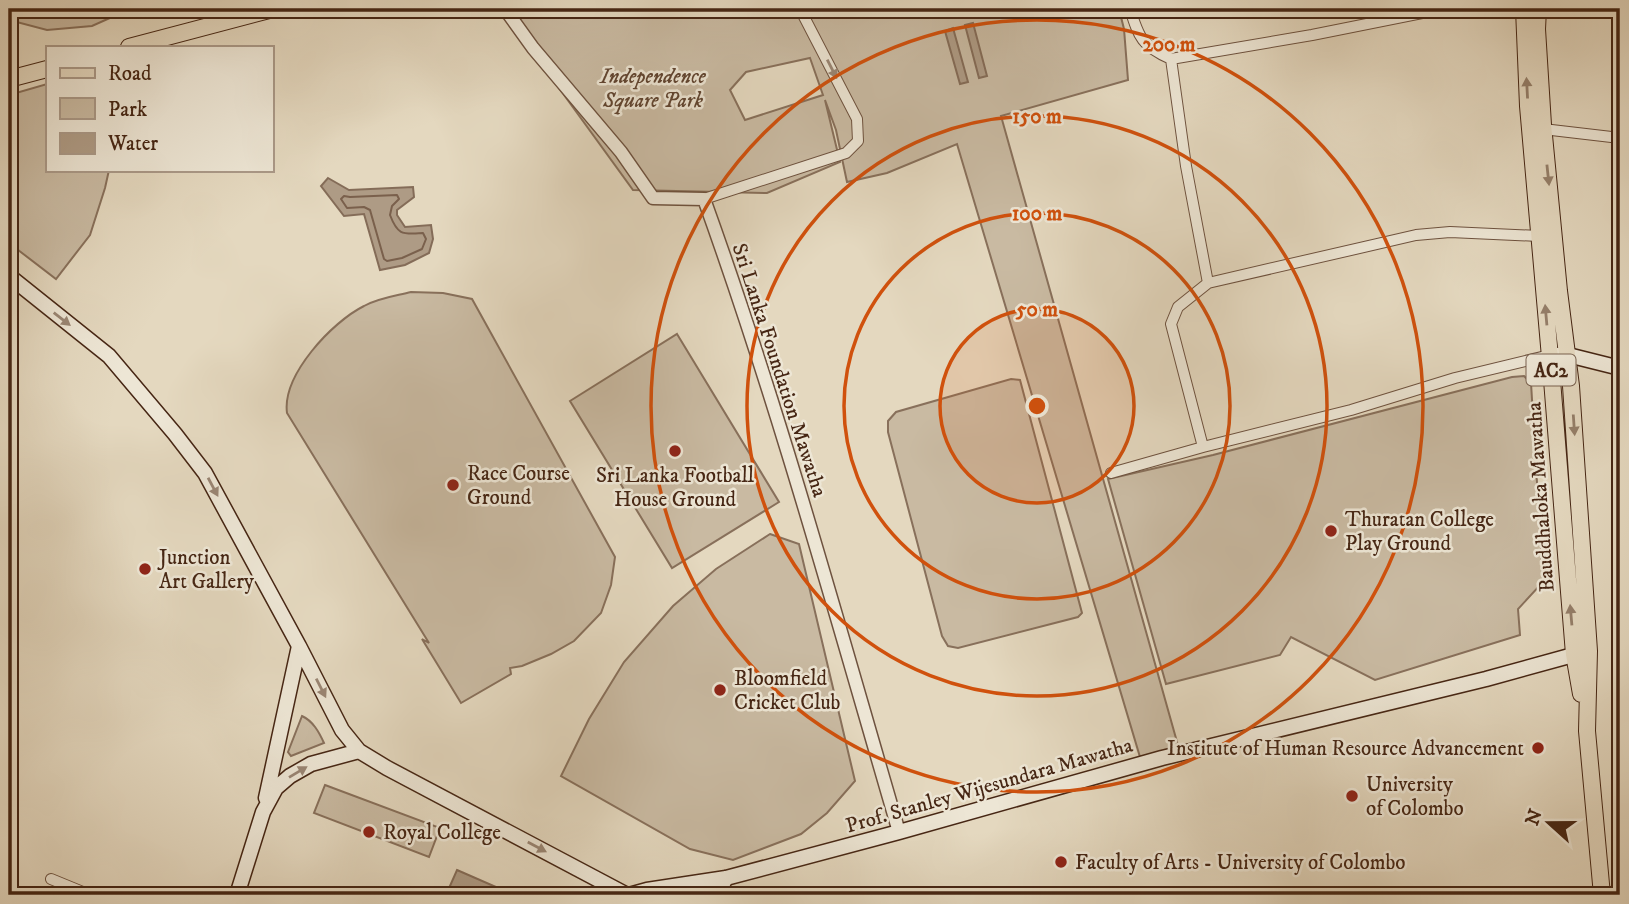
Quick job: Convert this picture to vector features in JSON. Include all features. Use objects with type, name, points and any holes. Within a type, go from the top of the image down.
[{"type":"main road","points":[[133,46],[273,9]]},
{"type":"main road","name":"Bauddhaloka Mawatha","points":[[1524,9],[1528,106],[1539,236],[1581,652],[1602,895]]},
{"type":"main road","name":"Bauddhaloka Mawatha","points":[[1538,9],[1543,129],[1572,400],[1581,652]]},
{"type":"main road","points":[[9,79],[46,69]]},
{"type":"main road","points":[[9,276],[109,356],[205,472],[342,730],[359,751],[628,895]]},
{"type":"main road","points":[[1550,355],[1568,355],[1620,369]]},
{"type":"main road","points":[[237,895],[263,812],[299,646]]},
{"type":"main road","name":"Prof. Stanley Wijesundara Mawatha","points":[[628,895],[726,878],[1163,758],[1486,679],[1581,652]]},
{"type":"main road","points":[[263,812],[276,788],[290,776],[311,764],[359,751]]},
{"type":"main road","points":[[717,895],[726,878]]},
{"type":"street","points":[[505,9],[533,48],[621,152],[653,198],[704,199],[846,153],[858,141],[857,119],[800,9]]},
{"type":"street","points":[[1130,9],[1138,34],[1147,46],[1171,59],[1442,9]]},
{"type":"street","points":[[1171,59],[1186,166],[1208,283]]},
{"type":"street","points":[[1543,129],[1620,138]]},
{"type":"street","name":"Sri Lanka Foundation Mawatha","points":[[704,199],[727,261],[794,472],[899,832]]},
{"type":"street","points":[[1203,447],[1171,324],[1178,307],[1208,283],[1416,235],[1450,232],[1539,236]]},
{"type":"street","points":[[1111,473],[1352,410],[1455,378],[1550,355]]},
{"type":"street","points":[[51,879],[90,895]]},
{"type":"green space","points":[[9,9],[130,9],[92,26],[47,30],[9,20]]},
{"type":"green space","name":"Independence Square Park","points":[[507,9],[1119,9],[1124,29],[1128,80],[1001,116],[1179,749],[1140,757],[957,144],[887,173],[847,182],[836,130],[825,100],[840,162],[767,193],[633,190],[551,77]],"holes":[[[810,58],[823,95],[745,120],[730,90],[746,72]]]},
{"type":"green space","points":[[46,84],[46,172],[109,172],[90,235],[56,279],[9,243],[9,95]]},
{"type":"green space","name":"Race Course Ground","points":[[411,292],[443,293],[472,299],[615,557],[611,585],[601,613],[574,641],[551,654],[510,668],[511,674],[461,703],[422,639],[429,643],[287,413],[292,382],[324,337],[364,306]]},
{"type":"green space","name":"Sri Lanka Football House Ground","points":[[677,334],[779,502],[672,568],[570,401]]},
{"type":"green space","name":"Thuratan College Play Ground","points":[[1524,376],[1531,383],[1543,582],[1518,609],[1520,635],[1375,680],[1291,637],[1280,655],[1166,684],[1108,479]]},
{"type":"green space","points":[[1011,379],[1020,380],[1082,613],[1078,617],[958,648],[948,646],[942,636],[888,432],[888,421],[896,412]]},
{"type":"green space","name":"Bloomfield Cricket Club","points":[[770,534],[799,544],[855,781],[827,813],[801,834],[733,860],[690,849],[561,776],[589,719],[624,662],[673,606],[716,569]]},
{"type":"green space","points":[[302,716],[318,731],[324,743],[291,756],[288,752]]},
{"type":"green space","points":[[325,785],[440,828],[429,857],[314,813]]},
{"type":"water","points":[[973,23],[987,76],[979,78],[965,25]]},
{"type":"water","points":[[953,28],[968,82],[960,84],[945,31]]},
{"type":"water","points":[[328,178],[349,190],[413,187],[414,197],[397,210],[397,215],[405,227],[431,225],[433,239],[429,253],[405,265],[380,270],[364,214],[344,216],[321,186]]},
{"type":"water","points":[[457,870],[503,890],[501,895],[446,895]]},
{"type":"place","name":"Sri Lanka Football House Ground","points":[[675,451]]},
{"type":"place","name":"Race Course Ground","points":[[453,485]]},
{"type":"place","name":"Thuratan College Play Ground","points":[[1331,531]]},
{"type":"place","name":"Junction Art Gallery","points":[[145,569]]},
{"type":"place","name":"Bloomfield Cricket Club","points":[[720,690]]},
{"type":"place","name":"Institute of Human Resource Advancement","points":[[1538,748]]},
{"type":"place","name":"University of Colombo","points":[[1352,796]]},
{"type":"place","name":"Royal College","points":[[369,832]]},
{"type":"place","name":"Faculty of Arts - University of Colombo","points":[[1061,862]]}]
